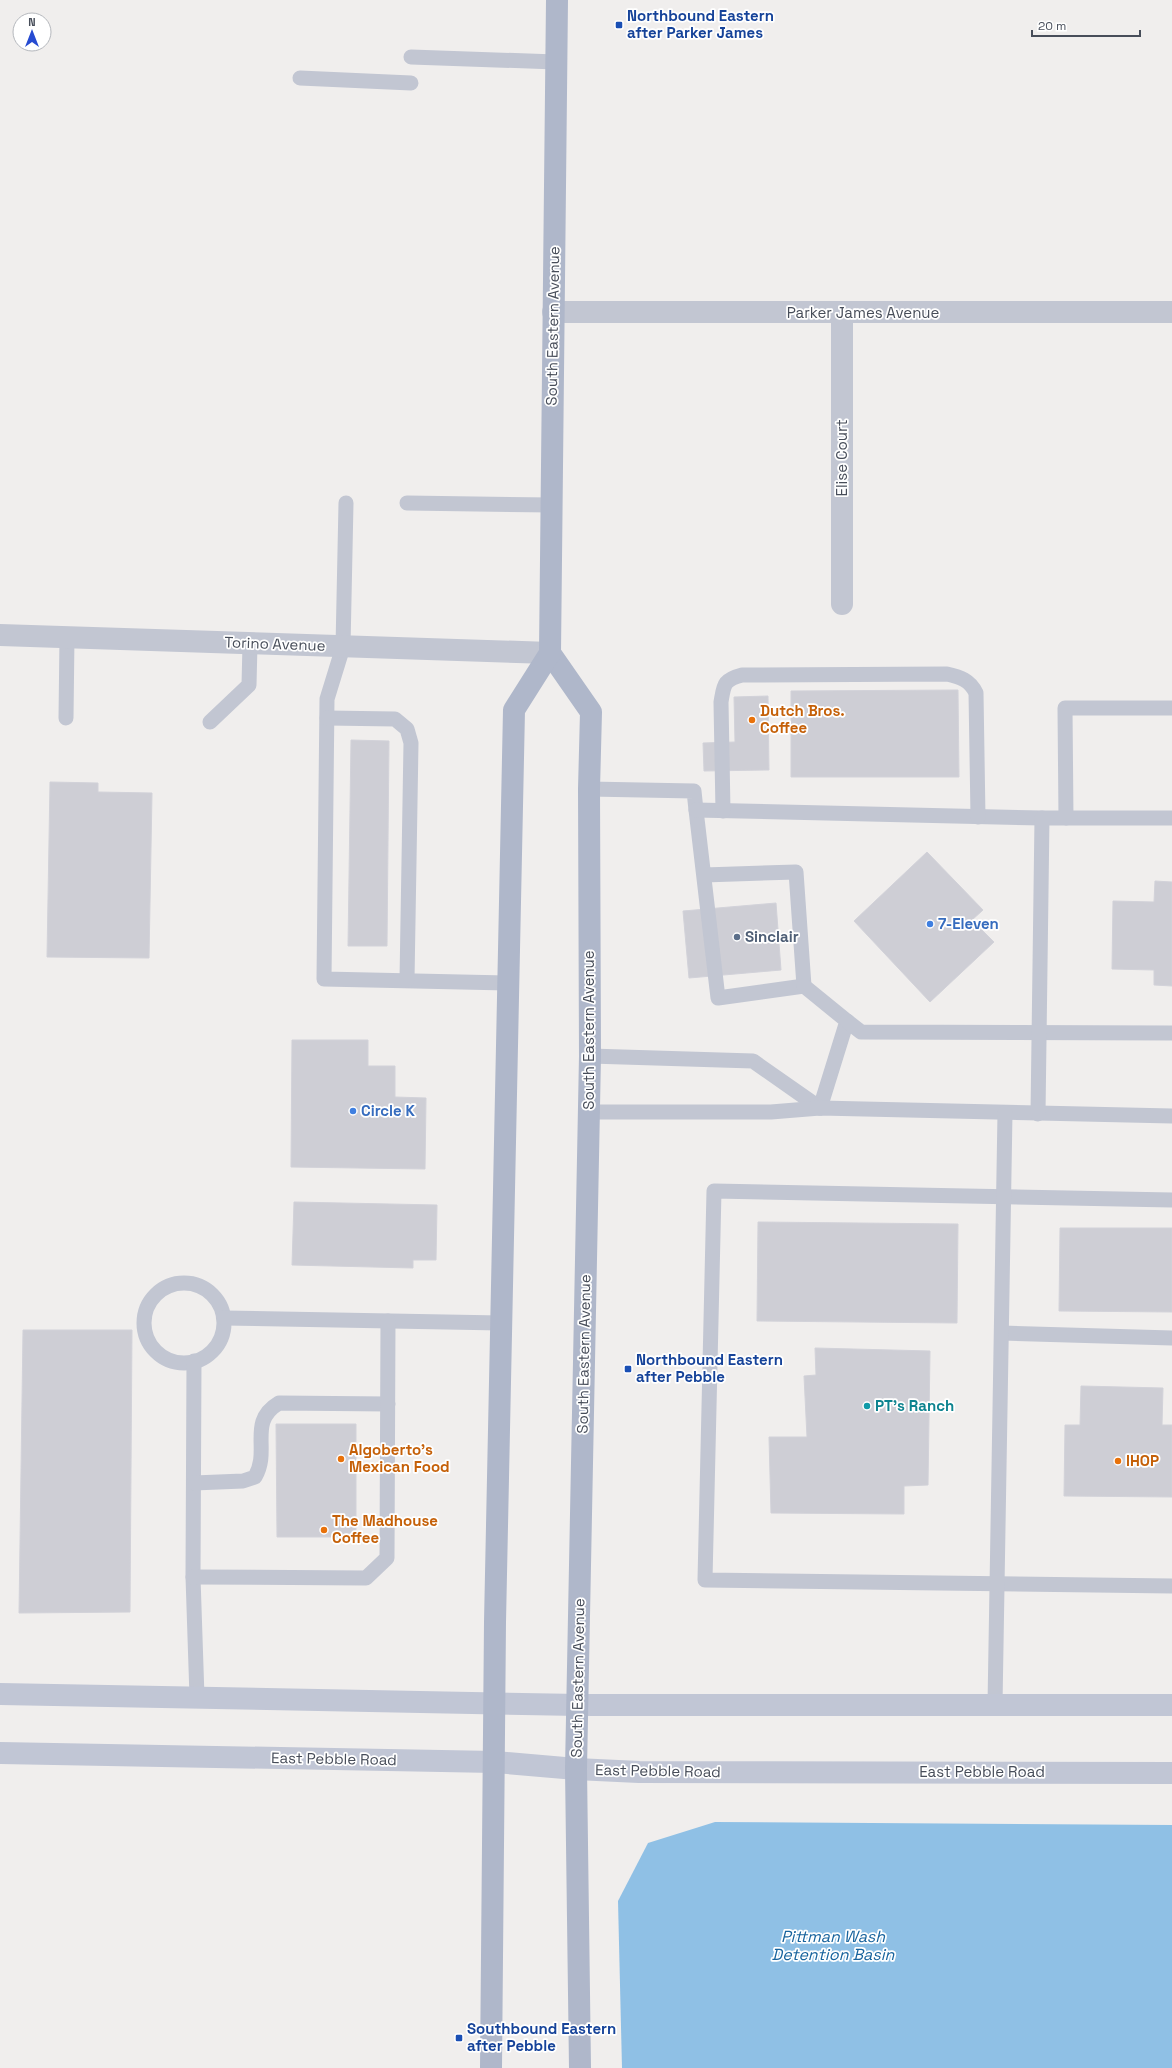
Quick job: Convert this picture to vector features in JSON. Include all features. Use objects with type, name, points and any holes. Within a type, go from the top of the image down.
[{"type":"main road","name":"South Eastern Avenue","points":[[557,0],[550,653],[591,712],[589,789],[590,1056],[579,1705],[576,1769],[580,2068]]},
{"type":"main road","points":[[491,2068],[495,1762],[494,1703],[507,983],[514,710],[550,653]]},
{"type":"main road","points":[[0,1694],[579,1705],[1172,1705]]},
{"type":"main road","name":"East Pebble Road","points":[[0,1753],[495,1762],[576,1769],[655,1772],[1168,1772]]},
{"type":"street","name":"Parker James Avenue","points":[[554,312],[1172,312]]},
{"type":"street","name":"Elise Court","points":[[842,312],[842,604]]},
{"type":"street","name":"Torino Avenue","points":[[0,635],[550,653]]},
{"type":"lane","points":[[411,58],[556,62]]},
{"type":"lane","points":[[300,78],[411,82]]},
{"type":"lane","points":[[346,503],[343,647],[328,699],[324,979],[507,983]]},
{"type":"lane","points":[[408,503],[552,505]]},
{"type":"lane","points":[[66,718],[67,637]]},
{"type":"lane","points":[[210,722],[249,685],[250,644]]},
{"type":"lane","points":[[723,811],[721,702],[724,686],[729,678],[742,675],[947,674],[960,677],[972,684],[976,693],[978,817]]},
{"type":"lane","points":[[1066,818],[1065,708],[1172,708]]},
{"type":"lane","points":[[328,718],[395,719],[407,729],[411,743],[406,980]]},
{"type":"lane","points":[[589,789],[694,791],[718,998],[804,986]]},
{"type":"lane","points":[[696,810],[978,817],[1172,818]]},
{"type":"lane","points":[[1038,1114],[1042,818]]},
{"type":"lane","points":[[704,875],[796,872],[804,986],[861,1032],[1172,1033]]},
{"type":"lane","points":[[820,1108],[847,1021]]},
{"type":"lane","points":[[590,1056],[753,1061],[820,1108]]},
{"type":"lane","points":[[589,1112],[771,1112],[820,1108],[1172,1116]]},
{"type":"lane","points":[[995,1705],[1005,1113]]},
{"type":"lane","points":[[1172,1200],[714,1191],[705,1572],[705,1580],[1172,1586]]},
{"type":"lane","points":[[176,1284],[189,1284],[202,1287],[213,1295],[221,1306],[224,1318],[224,1332],[219,1344],[210,1354],[194,1361],[172,1361],[160,1355],[150,1344],[145,1330],[145,1315],[151,1301],[162,1290],[176,1284]]},
{"type":"lane","points":[[224,1318],[501,1323]]},
{"type":"lane","points":[[193,1578],[366,1578],[387,1558],[388,1321]]},
{"type":"lane","points":[[1002,1333],[1172,1338]]},
{"type":"lane","points":[[194,1361],[193,1578],[198,1698]]},
{"type":"lane","points":[[194,1483],[243,1481],[255,1477],[260,1469],[262,1419],[269,1409],[279,1403],[388,1404]]},
{"type":"water","name":"Pittman Wash Detention Basin","points":[[715,1822],[1172,1825],[1172,2068],[622,2068],[618,1901],[648,1843]]},
{"type":"building","points":[[958,690],[959,777],[791,777],[791,691]]},
{"type":"building","name":"Dutch Bros. Coffee","points":[[768,696],[769,770],[704,771],[703,743],[735,742],[734,697]]},
{"type":"building","points":[[351,740],[389,741],[387,946],[348,946]]},
{"type":"building","points":[[50,782],[98,783],[98,792],[152,793],[149,958],[47,957]]},
{"type":"building","points":[[927,852],[983,910],[972,920],[994,942],[930,1002],[854,921]]},
{"type":"building","points":[[1155,881],[1172,882],[1172,986],[1154,985],[1154,970],[1112,969],[1113,901],[1154,902]]},
{"type":"building","points":[[776,903],[781,970],[689,978],[683,911]]},
{"type":"building","points":[[292,1040],[368,1040],[368,1066],[395,1066],[395,1097],[426,1098],[425,1169],[291,1167]]},
{"type":"building","points":[[294,1202],[437,1205],[436,1260],[413,1260],[413,1268],[292,1265]]},
{"type":"building","points":[[758,1222],[958,1224],[957,1323],[757,1321]]},
{"type":"building","points":[[1060,1228],[1172,1228],[1172,1312],[1059,1311]]},
{"type":"building","points":[[23,1330],[132,1330],[130,1612],[19,1613]]},
{"type":"building","name":"PT's Ranch","points":[[815,1348],[930,1351],[928,1485],[904,1486],[904,1514],[771,1513],[769,1437],[807,1437],[804,1376],[816,1375]]},
{"type":"building","name":"IHOP","points":[[1081,1386],[1163,1388],[1162,1425],[1172,1425],[1172,1497],[1064,1496],[1065,1425],[1080,1425]]},
{"type":"building","points":[[276,1424],[356,1424],[356,1537],[277,1537]]},
{"type":"place","name":"Northbound Eastern after Parker James","points":[[619,25]]},
{"type":"place","name":"Dutch Bros. Coffee","points":[[752,720]]},
{"type":"place","name":"7-Eleven","points":[[930,924]]},
{"type":"place","name":"Sinclair","points":[[737,937]]},
{"type":"place","name":"Circle K","points":[[353,1111]]},
{"type":"place","name":"Northbound Eastern after Pebble","points":[[628,1369]]},
{"type":"place","name":"PT's Ranch","points":[[867,1406]]},
{"type":"place","name":"Algoberto's Mexican Food","points":[[341,1459]]},
{"type":"place","name":"IHOP","points":[[1118,1461]]},
{"type":"place","name":"The Madhouse Coffee","points":[[324,1530]]},
{"type":"place","name":"Southbound Eastern after Pebble","points":[[459,2038]]}]
